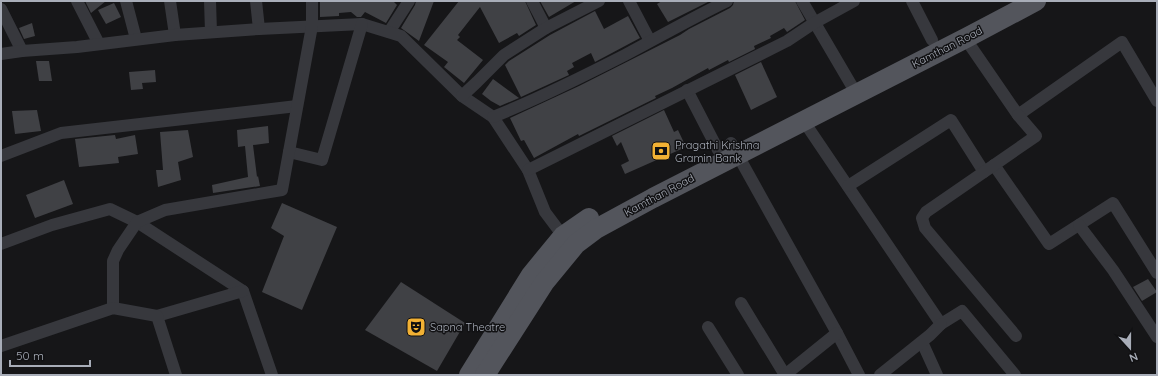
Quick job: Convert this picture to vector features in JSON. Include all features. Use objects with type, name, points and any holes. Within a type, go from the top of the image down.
[{"type":"main road","name":"Kamthan Road","points":[[729,149],[803,120],[932,40],[1008,1]]},
{"type":"main road","name":"Kamthan Road","points":[[468,375],[485,366],[544,283],[570,240],[596,229],[634,208],[729,149],[853,88],[965,38],[1036,1]]},
{"type":"street","points":[[77,1],[99,44]]},
{"type":"street","points":[[126,1],[136,39]]},
{"type":"street","points":[[170,1],[175,35]]},
{"type":"street","points":[[210,1],[212,32]]},
{"type":"street","points":[[256,1],[259,29]]},
{"type":"street","points":[[114,308],[113,261],[118,250],[137,222],[165,210],[282,190],[312,26],[312,1]]},
{"type":"street","points":[[390,32],[409,1]]},
{"type":"street","points":[[532,1],[546,28]]},
{"type":"street","points":[[629,1],[650,41]]},
{"type":"street","points":[[493,117],[534,100],[727,1]]},
{"type":"street","points":[[802,1],[853,88]]},
{"type":"street","points":[[528,170],[787,41],[814,23],[854,1]]},
{"type":"street","points":[[912,1],[932,40]]},
{"type":"street","points":[[462,96],[504,55],[546,28],[595,2]]},
{"type":"street","points":[[1,9],[22,51]]},
{"type":"street","points":[[289,152],[322,160],[362,24]]},
{"type":"street","points":[[1,54],[175,35],[312,26],[362,24],[390,32],[402,36],[462,96],[493,117],[528,170],[545,212],[570,240]]},
{"type":"street","points":[[965,38],[1018,115],[1036,136],[926,212],[922,218],[925,228],[1016,336]]},
{"type":"street","points":[[1018,115],[1122,42],[1157,101]]},
{"type":"street","points":[[687,90],[729,149],[837,333],[859,375]]},
{"type":"street","points":[[1,156],[61,133],[297,106]]},
{"type":"street","points":[[803,120],[941,324]]},
{"type":"street","points":[[848,186],[951,120],[1049,244],[1113,203],[1157,273]]},
{"type":"street","points":[[1,244],[52,226],[110,209],[137,222],[243,291],[272,375]]},
{"type":"street","points":[[1079,225],[1152,320],[1157,337]]},
{"type":"street","points":[[1,346],[114,308],[156,316],[243,291]]},
{"type":"street","points":[[741,304],[785,375],[837,333]]},
{"type":"street","points":[[880,375],[922,342],[941,324],[962,311],[1015,375]]},
{"type":"street","points":[[156,316],[176,375]]},
{"type":"street","points":[[708,327],[738,375]]},
{"type":"street","points":[[922,342],[937,375]]},
{"type":"building","points":[[85,1],[106,1],[91,13]]},
{"type":"building","points":[[320,1],[393,1],[397,5],[386,23],[365,12],[361,17],[357,17],[351,12],[339,13],[339,16],[320,17]]},
{"type":"building","points":[[416,1],[434,1],[419,41],[401,28]]},
{"type":"building","points":[[459,1],[525,1],[536,25],[519,36],[517,33],[499,43],[480,7],[458,35],[460,37],[457,40],[483,60],[464,83],[444,67],[448,62],[424,45]]},
{"type":"building","points":[[540,1],[576,1],[549,17]]},
{"type":"building","points":[[662,1],[710,1],[668,22],[657,4]]},
{"type":"building","points":[[734,1],[795,1],[805,20],[787,32],[784,28],[770,36],[771,38],[754,46],[755,49],[729,62],[728,60],[709,70],[708,68],[655,96],[656,98],[579,136],[578,134],[534,158],[524,140],[521,141],[510,118],[579,86],[680,35],[730,8]]},
{"type":"building","points":[[114,3],[121,17],[106,24],[98,10]]},
{"type":"building","points":[[595,11],[604,29],[628,16],[640,38],[595,62],[591,53],[572,63],[574,67],[567,71],[569,75],[521,97],[505,65],[550,35]]},
{"type":"building","points":[[32,23],[35,36],[24,39],[19,28]]},
{"type":"building","points":[[36,61],[49,61],[52,81],[39,81]]},
{"type":"building","points":[[761,62],[777,97],[751,110],[735,75]]},
{"type":"building","points":[[155,70],[156,82],[142,83],[143,89],[131,90],[129,72]]},
{"type":"building","points":[[493,79],[519,98],[500,106],[491,101],[482,94]]},
{"type":"building","points":[[37,110],[41,131],[15,134],[12,111]]},
{"type":"building","points":[[664,110],[674,132],[678,130],[686,147],[625,174],[621,165],[629,161],[621,142],[617,146],[612,136]]},
{"type":"building","points":[[268,126],[269,143],[253,145],[257,177],[258,176],[260,186],[213,193],[212,185],[248,177],[245,146],[238,147],[237,130]]},
{"type":"building","points":[[188,130],[193,157],[178,162],[181,180],[158,187],[156,170],[163,170],[160,132]]},
{"type":"building","points":[[115,135],[116,139],[135,135],[138,154],[118,157],[119,163],[79,167],[75,139]]},
{"type":"building","points":[[64,180],[73,204],[35,218],[26,195]]},
{"type":"building","points":[[282,203],[337,227],[302,310],[262,292],[284,236],[271,228]]},
{"type":"building","points":[[1148,279],[1157,292],[1142,301],[1133,287]]},
{"type":"building","name":"Sapna Theatre","points":[[401,282],[465,323],[437,371],[365,330]]},
{"type":"place","name":"Pragathi Krishna Gramin Bank","points":[[661,151]]},
{"type":"place","name":"Sapna Theatre","points":[[416,327]]}]
